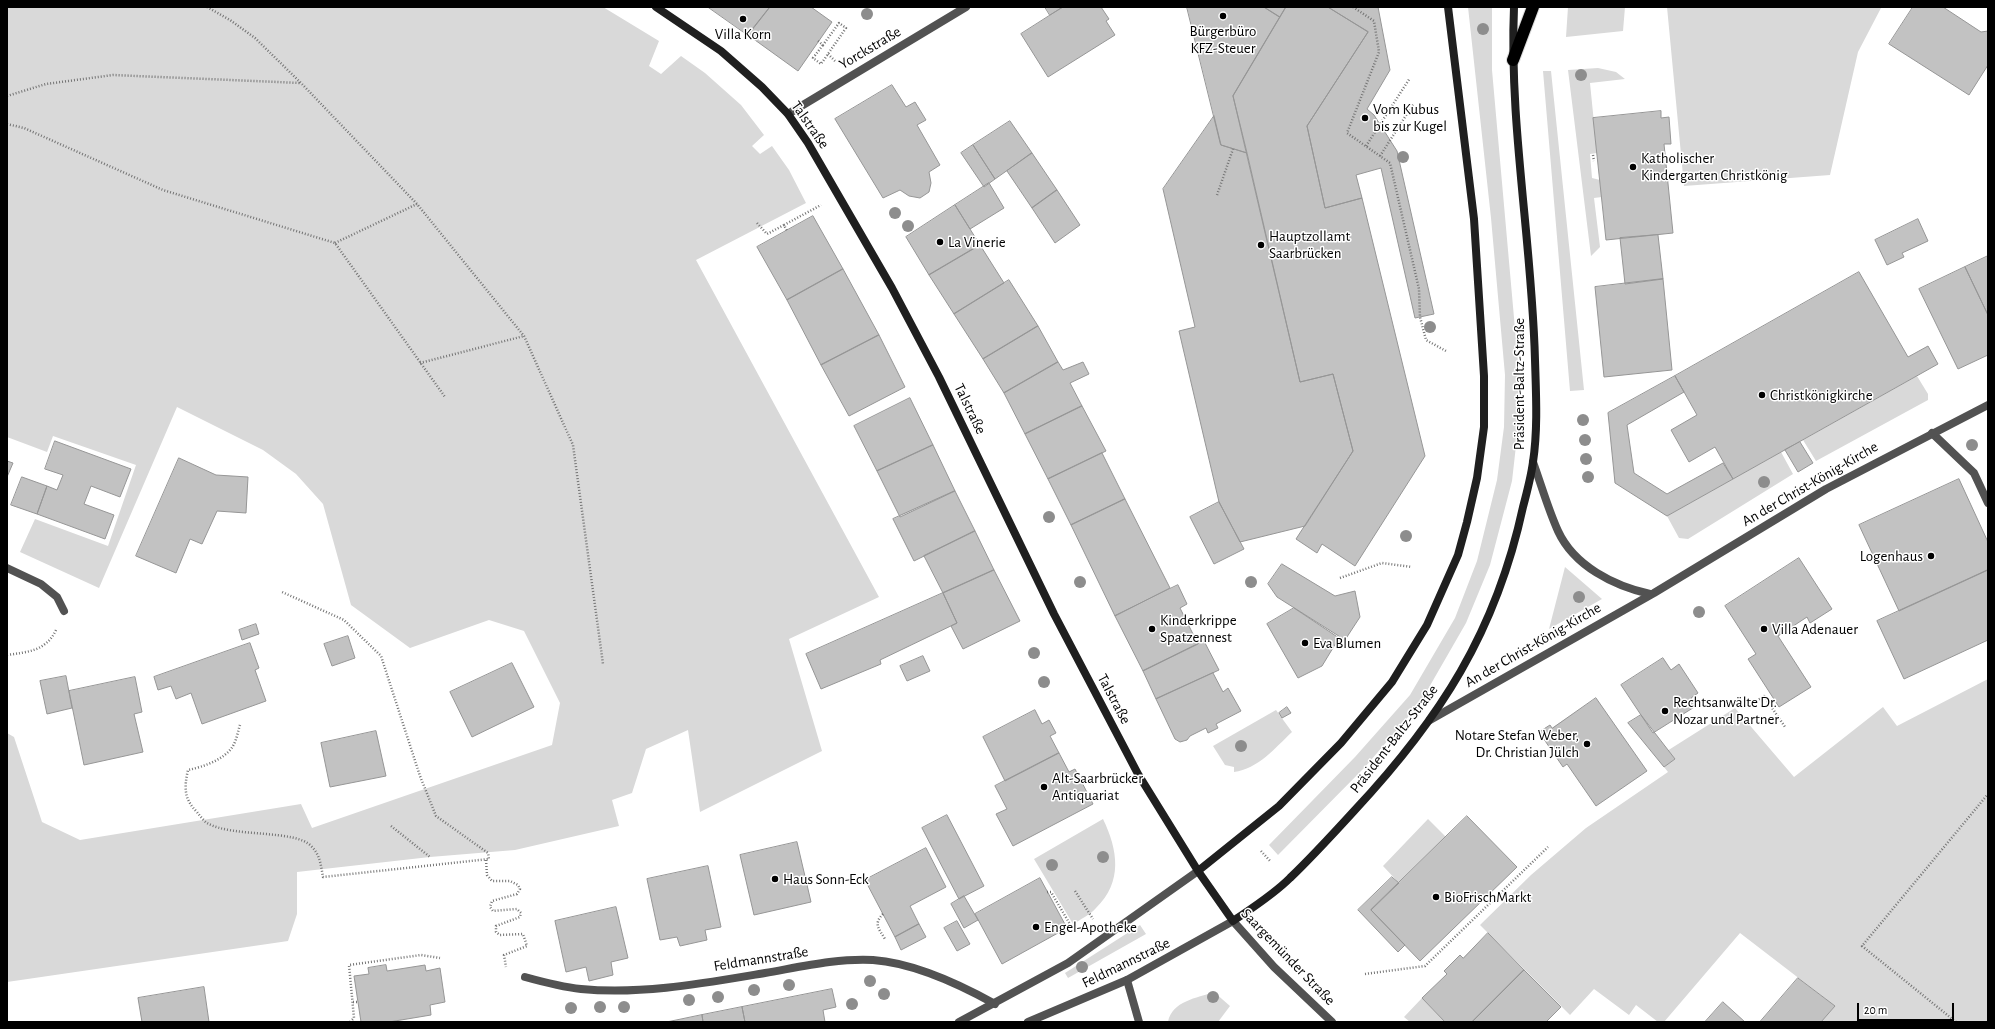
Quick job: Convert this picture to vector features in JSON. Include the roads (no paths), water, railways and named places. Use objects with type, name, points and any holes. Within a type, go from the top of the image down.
[{"type":"highway","points":[[1513,60],[1534,7]]},
{"type":"main road","name":"Talstraße","points":[[656,7],[721,51],[762,87],[788,114],[808,143],[892,288],[945,388],[1081,668],[1146,787],[1198,871]]},
{"type":"main road","points":[[1198,871],[1279,806],[1341,743],[1392,682],[1427,625],[1458,555],[1468,522],[1477,478],[1484,428],[1484,376],[1474,219],[1448,7]]},
{"type":"main road","name":"Präsident-Baltz-Straße","points":[[1233,921],[1262,901],[1304,865],[1370,793],[1430,720],[1458,679],[1490,615],[1515,546],[1533,462],[1536,408],[1533,308],[1523,217],[1513,60],[1514,7]]},
{"type":"main road","name":"Saargemünder Straße","points":[[1198,871],[1233,921]]},
{"type":"street","name":"Yorckstraße","points":[[788,114],[966,7]]},
{"type":"street","name":"An der Christ-König-Kirche","points":[[1430,720],[1650,594],[1826,488],[1988,405]]},
{"type":"street","points":[[1932,433],[1974,473],[1988,503]]},
{"type":"street","points":[[1533,462],[1558,531],[1569,548],[1586,564],[1609,581],[1628,589],[1650,594]]},
{"type":"street","points":[[7,568],[41,584],[57,597],[64,611]]},
{"type":"street","name":"Feldmannstraße","points":[[959,1022],[995,1004],[1068,963],[1198,871]]},
{"type":"street","name":"Feldmannstraße","points":[[1028,1022],[1127,980],[1233,921]]},
{"type":"street","name":"Saargemünder Straße","points":[[1233,921],[1274,967],[1332,1022]]},
{"type":"street","name":"Feldmannstraße","points":[[525,977],[582,989],[638,990],[688,985],[840,961],[874,960],[936,976],[965,987],[995,1004]]},
{"type":"street","points":[[1127,980],[1139,1022]]},
{"type":"place","name":"Bürgerbüro KFZ-Steuer","points":[[1223,16]]},
{"type":"place","name":"Villa Korn","points":[[743,19]]},
{"type":"place","name":"Vom Kubus bis zur Kugel","points":[[1365,118]]},
{"type":"place","name":"Katholischer Kindergarten Christkönig","points":[[1633,167]]},
{"type":"place","name":"La Vinerie","points":[[940,242]]},
{"type":"place","name":"Hauptzollamt Saarbrücken","points":[[1261,245]]},
{"type":"place","name":"Christkönigkirche","points":[[1762,395]]},
{"type":"place","name":"Logenhaus","points":[[1931,556]]},
{"type":"place","name":"Kinderkrippe Spatzennest","points":[[1152,629]]},
{"type":"place","name":"Villa Adenauer","points":[[1764,629]]},
{"type":"place","name":"Eva Blumen","points":[[1305,643]]},
{"type":"place","name":"Rechtsanwälte Dr. Nozar und Partner","points":[[1665,711]]},
{"type":"place","name":"Notare Stefan Weber, Dr. Christian Jülch","points":[[1587,744]]},
{"type":"place","name":"Alt-Saarbrücker Antiquariat","points":[[1044,787]]},
{"type":"place","name":"Haus Sonn-Eck","points":[[775,879]]},
{"type":"place","name":"BioFrischMarkt","points":[[1436,897]]},
{"type":"place","name":"Engel-Apotheke","points":[[1036,927]]}]
